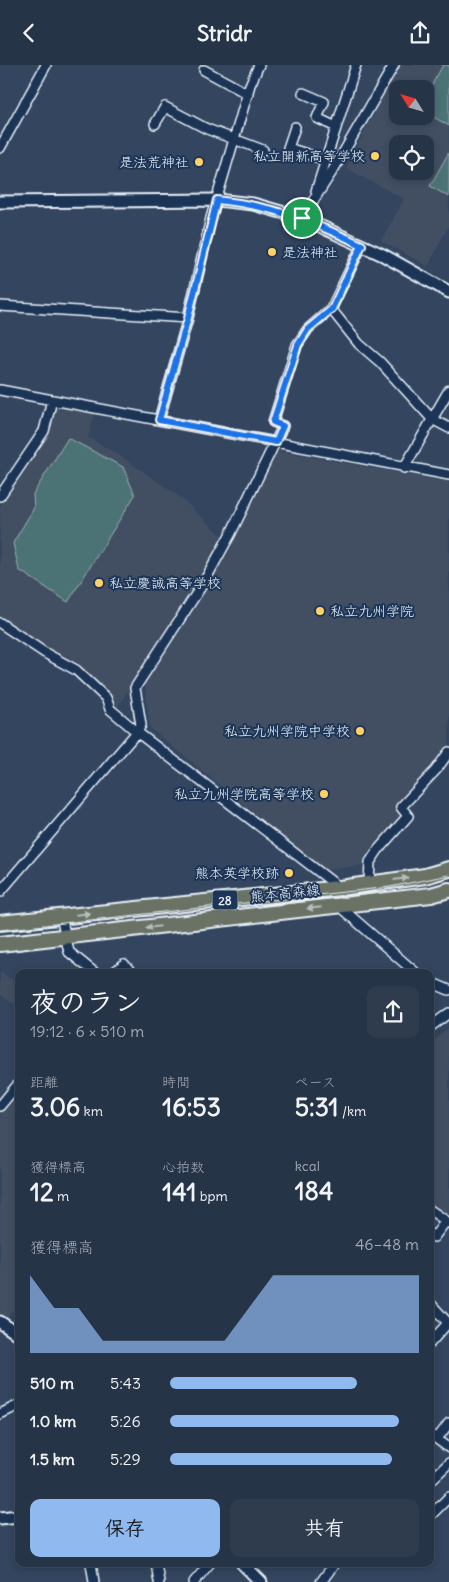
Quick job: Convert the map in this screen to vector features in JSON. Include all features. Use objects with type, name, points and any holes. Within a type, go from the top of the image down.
[{"type":"main road","name":"熊本高森線","points":[[0,923],[340,888],[425,876],[449,869]]},
{"type":"main road","name":"熊本高森線","points":[[0,944],[431,895],[449,890]]},
{"type":"street","points":[[0,148],[46,65]]},
{"type":"street","points":[[159,420],[188,318],[234,139],[248,94],[260,65]]},
{"type":"street","points":[[312,201],[356,65]]},
{"type":"street","points":[[302,218],[394,65]]},
{"type":"street","points":[[204,70],[248,94]]},
{"type":"street","points":[[303,93],[324,102],[316,119],[336,127]]},
{"type":"street","points":[[155,124],[165,107],[207,129],[263,150]]},
{"type":"street","points":[[295,127],[288,148],[326,160]]},
{"type":"street","points":[[0,202],[217,200],[253,204],[302,218],[383,255],[449,292]]},
{"type":"street","points":[[0,892],[141,725],[135,688],[204,582],[231,533],[283,426],[273,422],[298,345],[308,329],[332,309],[362,245]]},
{"type":"street","points":[[0,306],[188,318]]},
{"type":"street","points":[[332,309],[359,343],[380,362],[432,419],[449,428]]},
{"type":"street","points":[[404,468],[449,390]]},
{"type":"street","points":[[0,391],[449,475]]},
{"type":"street","points":[[0,496],[44,431],[52,401]]},
{"type":"street","points":[[0,623],[45,653],[76,670],[106,698],[110,709],[137,732],[340,888]]},
{"type":"street","points":[[369,884],[370,862],[408,816],[401,807],[436,770],[449,752]]},
{"type":"street","points":[[339,905],[411,969]]},
{"type":"street","points":[[61,916],[69,952],[90,969]]},
{"type":"street","points":[[118,969],[124,964],[128,969]]},
{"type":"street","points":[[434,984],[449,990]]},
{"type":"street","points":[[434,1024],[449,1013]]},
{"type":"street","points":[[0,1105],[15,1088]]},
{"type":"street","points":[[434,1213],[447,1222],[434,1237]]},
{"type":"street","points":[[434,1307],[448,1323],[434,1339]]},
{"type":"street","points":[[0,1322],[15,1332]]},
{"type":"street","points":[[0,1414],[15,1407]]},
{"type":"street","points":[[434,1435],[449,1423]]},
{"type":"street","points":[[434,1437],[449,1448]]},
{"type":"street","points":[[434,1477],[449,1463]]},
{"type":"street","points":[[434,1512],[449,1497]]},
{"type":"street","points":[[0,1518],[15,1516]]},
{"type":"street","points":[[92,1567],[94,1582]]},
{"type":"street","points":[[157,1567],[159,1582]]},
{"type":"street","points":[[194,1582],[207,1567]]},
{"type":"street","points":[[246,1567],[261,1582]]},
{"type":"street","points":[[321,1582],[332,1567]]},
{"type":"shaded area","name":"私立開新高等学校","points":[[399,65],[449,65],[449,225],[428,266],[381,241],[404,199],[346,168],[389,84],[389,125],[434,125],[434,80],[391,80]]},
{"type":"shaded area","name":"私立慶誠高等学校","points":[[52,406],[95,413],[88,437],[122,457],[180,497],[223,537],[222,547],[117,708],[112,699],[62,658],[0,620],[0,506],[43,435]]},
{"type":"shaded area","name":"私立九州学院","points":[[278,451],[449,482],[449,746],[437,766],[398,807],[405,815],[366,865],[324,870],[150,728],[145,684],[232,547],[232,540]]},
{"type":"shaded area","points":[[0,971],[15,982],[15,1003],[14,1004],[0,994]]},
{"type":"shaded area","points":[[449,1028],[449,1218],[434,1209],[434,1041]]},
{"type":"shaded area","points":[[15,1092],[15,1309],[6,1319],[0,1315],[0,1109]]},
{"type":"green space","points":[[443,65],[449,65],[449,126],[434,117],[434,81]]},
{"type":"green space","points":[[449,152],[449,197],[430,186]]},
{"type":"green space","points":[[68,438],[123,467],[135,495],[68,602],[19,570],[13,543],[34,508],[33,494]]},
{"type":"tram line","points":[[0,930],[390,887],[449,875]]},
{"type":"place","name":"私立開新高等学校","points":[[375,156]]},
{"type":"place","name":"是法荒神社","points":[[199,162]]},
{"type":"place","name":"是法神社","points":[[272,252]]},
{"type":"place","name":"私立慶誠高等学校","points":[[99,583]]},
{"type":"place","name":"私立九州学院","points":[[320,611]]},
{"type":"place","name":"私立九州学院中学校","points":[[360,731]]},
{"type":"place","name":"私立九州学院高等学校","points":[[324,794]]},
{"type":"place","name":"熊本英学校跡","points":[[289,873]]},
{"type":"route","points":[[217,200],[253,204],[302,218],[362,245],[332,309],[308,329],[298,345],[273,422],[283,426],[276,442],[159,420],[188,318],[211,218],[217,200]]}]
